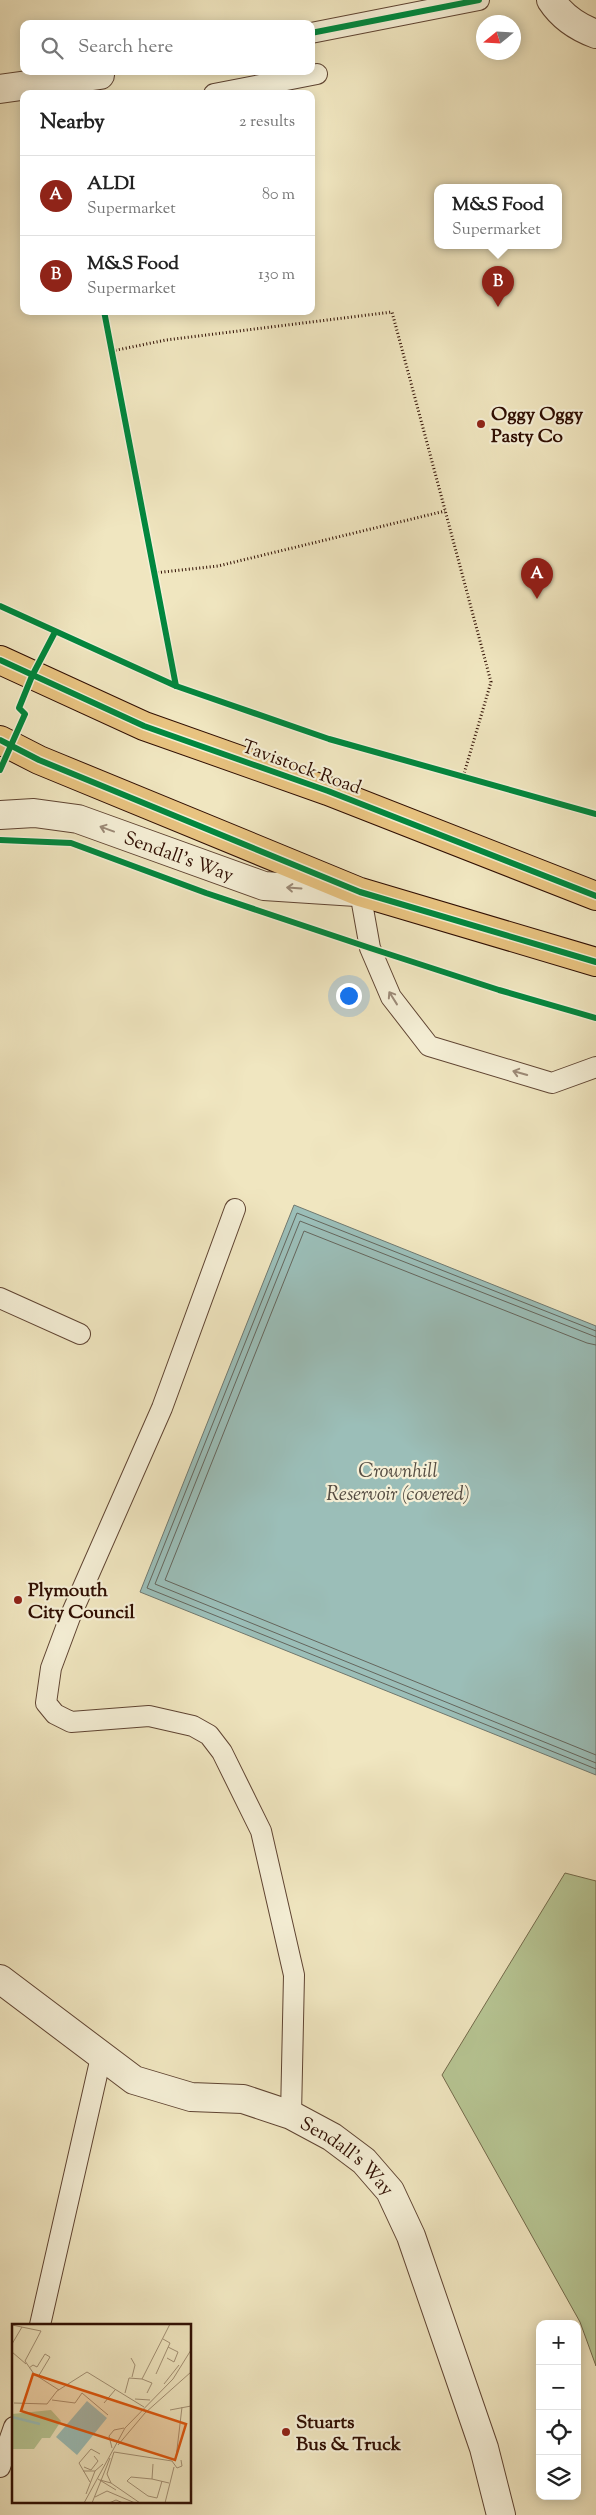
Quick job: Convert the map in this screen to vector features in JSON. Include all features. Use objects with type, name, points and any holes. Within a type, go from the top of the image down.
[{"type":"highway","name":"Tavistock Road","points":[[0,660],[144,726],[328,791],[596,896]]},
{"type":"highway","points":[[0,740],[40,760],[360,892],[596,962]]},
{"type":"street","points":[[551,0],[558,11],[581,28],[596,34]]},
{"type":"street","points":[[0,89],[95,75]]},
{"type":"street","name":"Sendall's Way","points":[[0,815],[34,813],[78,819],[264,886],[360,892]]},
{"type":"street","name":"Sendall's Way","points":[[0,1979],[134,2080],[191,2097],[243,2099],[291,2115],[332,2137],[364,2162],[390,2191],[411,2236],[484,2448],[501,2515]]},
{"type":"lane","points":[[315,32],[479,0]]},
{"type":"lane","points":[[235,90],[312,75]]},
{"type":"lane","points":[[360,892],[370,948],[391,997],[429,1046],[552,1082],[596,1067]]},
{"type":"lane","points":[[235,1209],[162,1408],[70,1616],[50,1668],[46,1702],[55,1714],[71,1722],[149,1716],[193,1726],[209,1735],[222,1752],[261,1831],[294,1974],[291,2115]]},
{"type":"lane","points":[[0,1298],[80,1334]]},
{"type":"lane","points":[[40,2324],[101,2057]]},
{"type":"lane","points":[[0,2467],[12,2433]]},
{"type":"path","points":[[112,351],[166,340],[392,312],[491,682],[463,776]]},
{"type":"path","points":[[111,343],[114,360]]},
{"type":"path","points":[[154,573],[218,566],[445,511]]},
{"type":"path","points":[[152,563],[156,582]]},
{"type":"path","points":[[453,774],[472,779]]},
{"type":"green space","points":[[565,1873],[596,1881],[596,2366],[581,2320],[579,2320],[442,2075]]},
{"type":"water","name":"Crownhill Reservoir (covered)","points":[[294,1205],[596,1326],[596,1775],[140,1592]]},
{"type":"cycle path","points":[[315,32],[479,0]]},
{"type":"cycle path","points":[[105,315],[176,686]]},
{"type":"cycle path","points":[[0,606],[176,686],[329,739],[596,814]]},
{"type":"cycle path","points":[[0,770],[25,714],[19,708],[32,676],[55,632]]},
{"type":"cycle path","points":[[0,660],[144,726],[328,791],[596,896]]},
{"type":"cycle path","points":[[0,740],[39,760],[360,892],[596,962]]},
{"type":"cycle path","points":[[0,840],[71,843],[206,893],[370,948],[499,990],[596,1018]]},
{"type":"place","name":"M&S Food","points":[[498,307]]},
{"type":"place","name":"Oggy Oggy Pasty Co","points":[[481,424]]},
{"type":"place","name":"ALDI","points":[[537,599]]},
{"type":"place","name":"Plymouth City Council","points":[[18,1600]]},
{"type":"place","name":"Stuarts Bus & Truck","points":[[286,2432]]}]
